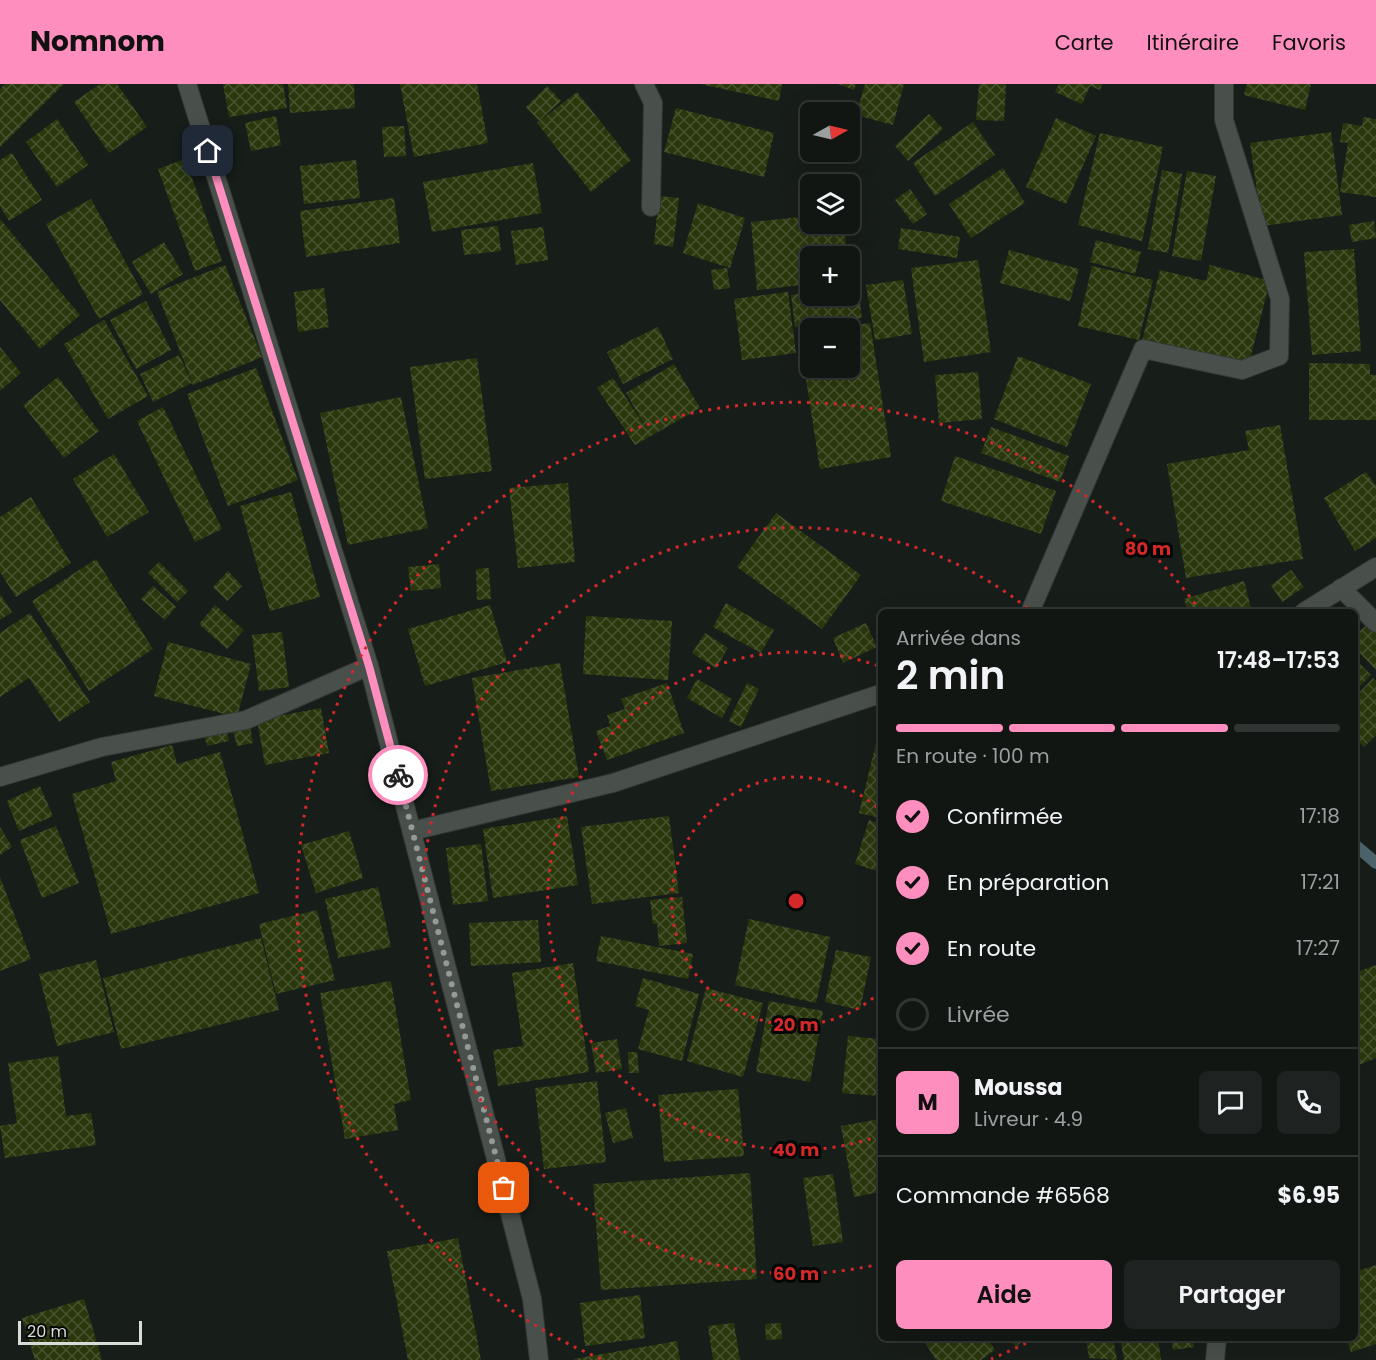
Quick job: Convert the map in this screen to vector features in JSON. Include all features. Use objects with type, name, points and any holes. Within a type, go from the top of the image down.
[{"type":"street","points":[[187,84],[369,666],[532,1299],[539,1360]]},
{"type":"street","points":[[644,84],[653,103],[651,207]]},
{"type":"street","points":[[1031,609],[1143,349],[1242,370],[1280,356],[1280,299],[1224,120],[1224,84]]},
{"type":"street","points":[[1309,609],[1376,567]]},
{"type":"street","points":[[1341,588],[1376,623]]},
{"type":"street","points":[[0,777],[102,747],[246,720],[369,666]]},
{"type":"street","points":[[412,831],[613,783],[878,695]]},
{"type":"street","points":[[1215,1360],[1217,1341]]},
{"type":"building","points":[[5,84],[64,84],[0,147],[0,89]]},
{"type":"building","points":[[100,84],[117,84],[147,127],[109,153],[74,102]]},
{"type":"building","points":[[223,84],[283,84],[287,108],[229,117]]},
{"type":"building","points":[[288,84],[354,84],[355,108],[290,113]]},
{"type":"building","points":[[400,84],[477,84],[488,143],[414,157]]},
{"type":"building","points":[[700,84],[782,84],[779,101]]},
{"type":"building","points":[[838,84],[856,84],[854,90]]},
{"type":"building","points":[[865,84],[904,84],[893,125],[860,116],[860,102]]},
{"type":"building","points":[[979,84],[1006,84],[1004,121],[976,120]]},
{"type":"building","points":[[1059,84],[1102,84],[1100,90],[1090,86],[1082,104],[1055,92]]},
{"type":"building","points":[[1247,84],[1311,84],[1305,110],[1244,95]]},
{"type":"building","points":[[547,86],[561,101],[539,121],[526,107]]},
{"type":"building","points":[[577,92],[631,160],[591,192],[537,123]]},
{"type":"building","points":[[676,108],[774,133],[764,177],[664,152]]},
{"type":"building","points":[[929,114],[943,129],[908,161],[895,146]]},
{"type":"building","points":[[276,116],[281,145],[251,151],[245,123]]},
{"type":"building","points":[[1363,117],[1376,119],[1376,197],[1340,192],[1348,143],[1340,142],[1343,123],[1362,126]]},
{"type":"building","points":[[1056,118],[1096,136],[1066,204],[1026,187]]},
{"type":"building","points":[[57,119],[88,165],[57,187],[26,142]]},
{"type":"building","points":[[973,122],[995,155],[935,196],[913,163]]},
{"type":"building","points":[[404,126],[406,156],[384,157],[382,127]]},
{"type":"building","points":[[1331,132],[1342,215],[1262,226],[1250,143]]},
{"type":"building","points":[[1100,133],[1163,147],[1142,241],[1078,225]]},
{"type":"building","points":[[12,153],[42,200],[9,221],[0,206],[0,160]]},
{"type":"building","points":[[185,159],[222,261],[195,271],[158,169]]},
{"type":"building","points":[[356,160],[360,198],[304,204],[300,166]]},
{"type":"building","points":[[533,163],[542,213],[432,232],[423,182]]},
{"type":"building","points":[[1003,168],[1025,203],[971,238],[949,204]]},
{"type":"building","points":[[1162,170],[1182,174],[1168,253],[1148,249]]},
{"type":"building","points":[[1187,171],[1216,176],[1201,261],[1172,256]]},
{"type":"building","points":[[910,189],[927,214],[913,224],[895,200]]},
{"type":"building","points":[[659,196],[679,198],[673,247],[654,244]]},
{"type":"building","points":[[394,198],[400,243],[306,257],[300,211]]},
{"type":"building","points":[[91,199],[143,294],[99,319],[46,224]]},
{"type":"building","points":[[698,203],[745,218],[730,268],[683,253]]},
{"type":"building","points":[[800,217],[800,234],[845,234],[846,246],[800,246],[800,285],[757,290],[751,222]]},
{"type":"building","points":[[0,219],[80,315],[40,349],[0,300]]},
{"type":"building","points":[[1374,221],[1376,238],[1352,242],[1349,225]]},
{"type":"building","points":[[498,226],[501,251],[464,255],[461,230]]},
{"type":"building","points":[[543,227],[548,260],[516,265],[511,231]]},
{"type":"building","points":[[901,228],[960,237],[957,258],[898,249]]},
{"type":"building","points":[[1096,240],[1141,252],[1135,274],[1090,262]]},
{"type":"building","points":[[164,242],[183,274],[151,294],[132,262]]},
{"type":"building","points":[[1354,249],[1361,351],[1312,355],[1304,252]]},
{"type":"building","points":[[1009,250],[1079,269],[1070,301],[1000,283]]},
{"type":"building","points":[[978,260],[991,352],[924,362],[911,268]]},
{"type":"building","points":[[225,265],[262,357],[193,385],[157,292]]},
{"type":"building","points":[[1210,265],[1270,281],[1248,367],[1142,341],[1160,270],[1206,281]]},
{"type":"building","points":[[1092,266],[1153,280],[1139,340],[1078,326]]},
{"type":"building","points":[[727,268],[730,288],[714,290],[711,270]]},
{"type":"building","points":[[903,280],[912,334],[875,340],[866,285]]},
{"type":"building","points":[[324,288],[329,327],[298,332],[294,292]]},
{"type":"building","points":[[788,292],[796,353],[742,360],[734,299]]},
{"type":"building","points":[[800,294],[800,306],[860,306],[860,302],[862,318],[800,318],[800,326],[795,327],[791,295]]},
{"type":"building","points":[[146,301],[171,350],[136,369],[110,320]]},
{"type":"building","points":[[104,320],[148,396],[108,419],[64,344]]},
{"type":"building","points":[[870,323],[891,457],[820,469],[806,378],[860,378],[860,324]]},
{"type":"building","points":[[658,327],[673,359],[623,384],[607,352]]},
{"type":"building","points":[[0,347],[21,373],[0,391]]},
{"type":"building","points":[[179,355],[192,383],[153,402],[140,374]]},
{"type":"building","points":[[1018,356],[1091,384],[1067,447],[994,419]]},
{"type":"building","points":[[477,358],[492,471],[425,479],[410,367]]},
{"type":"building","points":[[1309,363],[1370,364],[1370,375],[1376,375],[1376,420],[1309,420]]},
{"type":"building","points":[[674,364],[700,408],[635,445],[597,388],[613,378],[648,431],[626,393]]},
{"type":"building","points":[[256,368],[298,480],[228,506],[187,394]]},
{"type":"building","points":[[978,372],[982,419],[939,423],[935,375]]},
{"type":"building","points":[[58,377],[99,431],[64,458],[23,405]]},
{"type":"building","points":[[401,397],[428,528],[348,545],[320,413]]},
{"type":"building","points":[[163,407],[222,529],[195,542],[137,421]]},
{"type":"building","points":[[1280,425],[1303,559],[1186,578],[1167,464],[1249,450],[1245,431]]},
{"type":"building","points":[[991,427],[1069,456],[1060,482],[981,453]]},
{"type":"building","points":[[114,454],[149,512],[107,537],[73,479]]},
{"type":"building","points":[[955,456],[1056,491],[1041,534],[941,501]]},
{"type":"building","points":[[1366,472],[1376,486],[1376,538],[1355,551],[1324,498]]},
{"type":"building","points":[[568,483],[575,562],[518,568],[509,488]]},
{"type":"building","points":[[291,492],[320,597],[270,611],[240,506]]},
{"type":"building","points":[[31,497],[71,563],[16,597],[0,572],[0,517]]},
{"type":"building","points":[[776,513],[861,575],[822,629],[737,567]]},
{"type":"building","points":[[96,559],[153,649],[89,691],[32,601]]},
{"type":"building","points":[[159,562],[188,591],[177,602],[148,573]]},
{"type":"building","points":[[439,564],[441,588],[411,591],[408,567]]},
{"type":"building","points":[[489,568],[491,599],[477,600],[476,569]]},
{"type":"building","points":[[1291,570],[1304,587],[1282,602],[1271,585]]},
{"type":"building","points":[[228,571],[242,586],[227,601],[213,587]]},
{"type":"building","points":[[1244,581],[1251,609],[1187,609],[1184,599]]},
{"type":"building","points":[[153,586],[176,607],[165,620],[141,599]]},
{"type":"building","points":[[0,594],[12,612],[0,620]]},
{"type":"building","points":[[726,603],[774,630],[761,653],[713,627]]},
{"type":"building","points":[[215,605],[244,630],[227,649],[199,624]]},
{"type":"building","points":[[490,605],[507,662],[425,686],[408,629]]},
{"type":"building","points":[[30,613],[90,702],[59,722],[29,678],[0,697],[0,633]]},
{"type":"building","points":[[586,616],[672,621],[668,680],[583,674]]},
{"type":"building","points":[[866,623],[877,647],[843,663],[833,638]]},
{"type":"building","points":[[1369,623],[1376,631],[1376,670],[1358,651],[1358,633]]},
{"type":"building","points":[[282,632],[289,687],[259,691],[252,635]]},
{"type":"building","points":[[705,633],[728,648],[716,668],[692,653]]},
{"type":"building","points":[[168,642],[251,664],[237,717],[154,696]]},
{"type":"building","points":[[1358,662],[1371,675],[1358,688]]},
{"type":"building","points":[[560,663],[579,777],[491,791],[472,678]]},
{"type":"building","points":[[1373,678],[1376,681],[1376,735],[1364,747],[1358,741],[1358,694]]},
{"type":"building","points":[[697,679],[732,699],[722,718],[687,698]]},
{"type":"building","points":[[667,683],[684,733],[607,760],[596,731],[610,726],[607,715],[625,709],[621,699]]},
{"type":"building","points":[[747,683],[759,689],[741,727],[729,721]]},
{"type":"building","points":[[321,708],[329,753],[265,765],[257,720]]},
{"type":"building","points":[[250,727],[253,743],[237,746],[233,731]]},
{"type":"building","points":[[227,731],[229,741],[207,746],[204,735]]},
{"type":"building","points":[[878,735],[878,818],[859,813]]},
{"type":"building","points":[[172,745],[177,764],[220,752],[259,893],[111,934],[72,794],[116,781],[111,762]]},
{"type":"building","points":[[40,786],[53,816],[19,831],[7,801]]},
{"type":"building","points":[[567,816],[578,885],[493,898],[483,829]]},
{"type":"building","points":[[669,816],[679,893],[592,904],[581,827]]},
{"type":"building","points":[[869,820],[878,823],[878,871],[855,864]]},
{"type":"building","points":[[56,826],[79,883],[42,898],[20,840]]},
{"type":"building","points":[[0,827],[12,847],[0,855]]},
{"type":"building","points":[[349,831],[363,878],[316,893],[301,845]]},
{"type":"building","points":[[481,844],[488,901],[453,905],[446,848]]},
{"type":"building","points":[[0,877],[31,959],[0,971]]},
{"type":"building","points":[[378,887],[391,947],[338,958],[325,899]]},
{"type":"building","points":[[682,897],[687,943],[659,946],[657,924],[653,924],[650,900]]},
{"type":"building","points":[[317,910],[335,980],[276,994],[259,924]]},
{"type":"building","points":[[749,919],[830,937],[816,1003],[735,985]]},
{"type":"building","points":[[538,920],[541,962],[471,966],[469,923]]},
{"type":"building","points":[[601,936],[693,954],[688,979],[596,961]]},
{"type":"building","points":[[261,938],[279,1010],[121,1049],[103,978]]},
{"type":"building","points":[[836,950],[871,957],[860,1010],[825,1002]]},
{"type":"building","points":[[96,960],[114,1032],[57,1046],[39,974]]},
{"type":"building","points":[[573,963],[589,1072],[498,1086],[493,1050],[523,1046],[512,973]]},
{"type":"building","points":[[1376,965],[1376,1058],[1358,1065],[1358,972]]},
{"type":"building","points":[[643,978],[699,994],[682,1061],[638,1049],[649,1010],[635,1006]]},
{"type":"building","points":[[391,981],[411,1100],[394,1104],[398,1130],[345,1139],[320,993]]},
{"type":"building","points":[[706,988],[763,1003],[743,1077],[687,1061]]},
{"type":"building","points":[[769,1001],[823,1011],[810,1082],[756,1072]]},
{"type":"building","points":[[848,1036],[878,1039],[878,1096],[842,1093]]},
{"type":"building","points":[[617,1039],[622,1069],[596,1073],[591,1043]]},
{"type":"building","points":[[628,1052],[637,1052],[639,1073],[629,1073]]},
{"type":"building","points":[[58,1056],[66,1116],[91,1113],[96,1145],[5,1158],[0,1126],[17,1123],[8,1063]]},
{"type":"building","points":[[597,1081],[606,1162],[544,1169],[535,1088]]},
{"type":"building","points":[[738,1089],[744,1156],[664,1162],[658,1095]]},
{"type":"building","points":[[626,1108],[633,1138],[613,1143],[605,1113]]},
{"type":"building","points":[[878,1119],[878,1192],[854,1197],[841,1126]]},
{"type":"building","points":[[750,1173],[757,1279],[601,1290],[593,1184]]},
{"type":"building","points":[[833,1174],[843,1242],[813,1246],[803,1178]]},
{"type":"building","points":[[458,1238],[481,1360],[408,1360],[387,1251]]},
{"type":"building","points":[[1376,1265],[1376,1344],[1351,1352],[1347,1341],[1358,1341],[1358,1271]]},
{"type":"building","points":[[640,1295],[645,1338],[585,1346],[580,1303]]},
{"type":"building","points":[[84,1299],[102,1360],[35,1360],[22,1318]]},
{"type":"building","points":[[734,1323],[740,1360],[713,1360],[708,1326]]},
{"type":"building","points":[[781,1323],[782,1339],[766,1340],[765,1324]]},
{"type":"building","points":[[677,1341],[680,1360],[574,1360],[574,1359]]},
{"type":"building","points":[[924,1341],[989,1341],[995,1350],[981,1360],[936,1360]]},
{"type":"building","points":[[1011,1341],[1023,1341],[1016,1347]]},
{"type":"building","points":[[1086,1341],[1114,1341],[1117,1360],[1089,1358]]},
{"type":"building","points":[[1121,1341],[1158,1341],[1161,1360],[1124,1360]]},
{"type":"building","points":[[1172,1341],[1193,1341],[1194,1347],[1173,1350]]},
{"type":"waterway","points":[[1358,848],[1376,863]]},
{"type":"way so far","points":[[398,775],[504,1188]]},
{"type":"route","points":[[208,151],[369,666],[398,775]]}]
